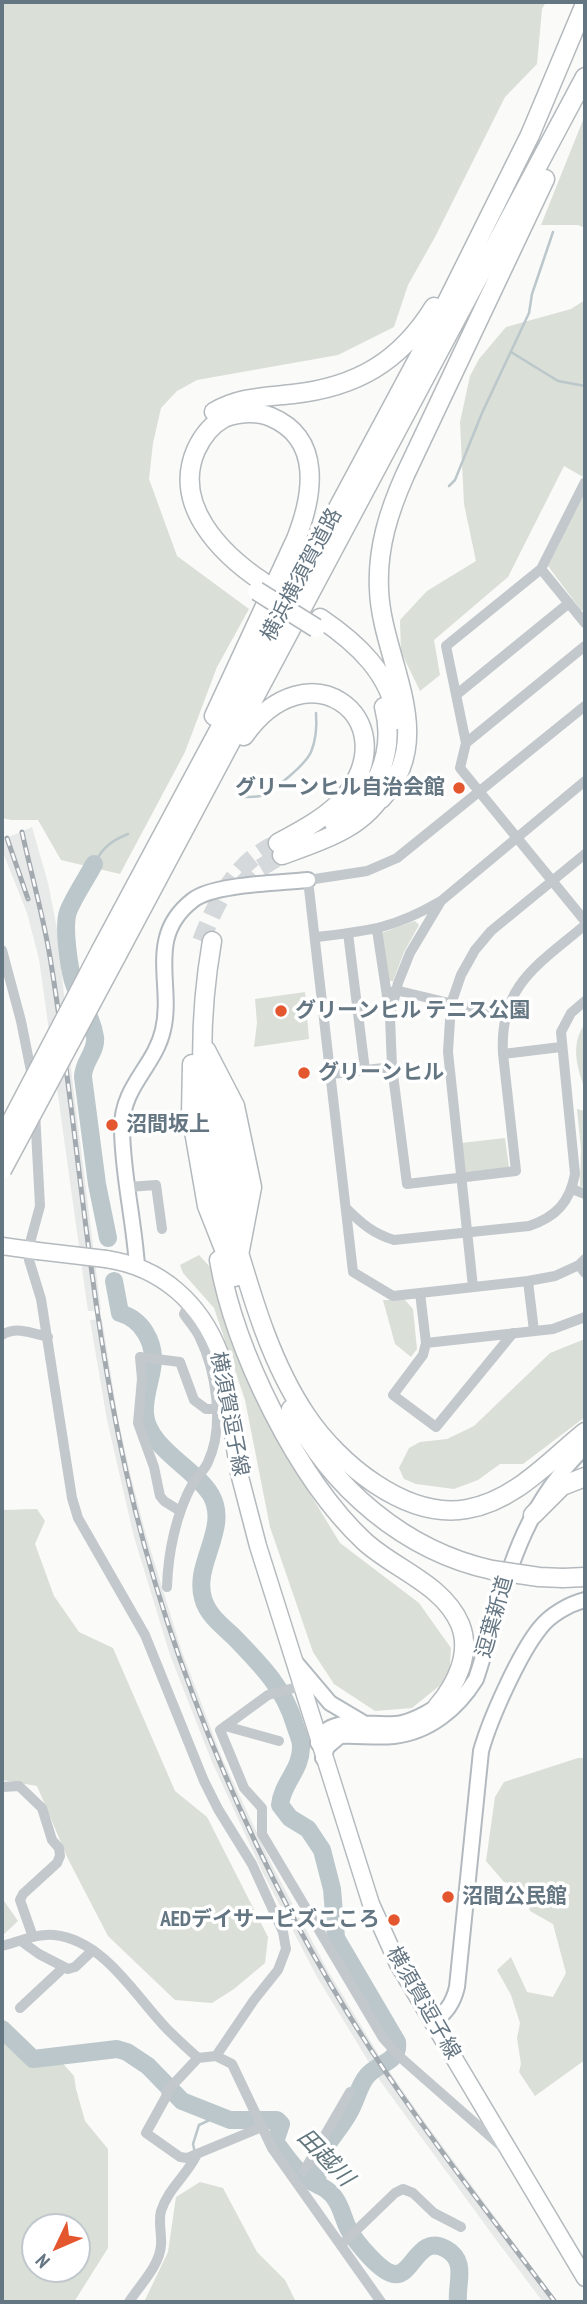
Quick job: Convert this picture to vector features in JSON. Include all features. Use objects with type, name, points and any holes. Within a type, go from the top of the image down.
[{"type":"highway","name":"横浜横須賀道路","points":[[2,1170],[108,954],[146,866],[428,340],[524,146],[585,4]]},
{"type":"highway","points":[[381,799],[398,751],[398,726],[392,701],[381,676],[369,659],[344,635],[318,623],[216,558],[190,523],[181,494],[179,477],[185,447],[192,434],[208,416],[226,405],[258,397],[325,390],[351,382],[379,366],[415,335],[440,297],[561,65]]},
{"type":"highway","name":"横浜横須賀道路","points":[[2,1139],[108,954],[585,77]]},
{"type":"highway","points":[[108,954],[233,751],[253,722],[272,706],[292,695],[312,692],[330,696],[347,706],[358,721],[364,741],[360,772],[345,796],[280,849],[344,830],[364,817],[397,779],[407,743],[404,701],[382,616],[379,590],[379,563],[386,525],[405,474],[532,207],[585,86]]},
{"type":"highway","points":[[146,866],[282,572],[307,510],[309,466],[296,435],[287,425],[268,416],[256,413],[239,414],[220,421],[204,435],[193,457],[190,483],[198,513],[210,535],[260,586]]},
{"type":"highway","points":[[294,835],[312,832],[336,822],[358,805],[378,777],[387,746],[387,719],[374,684],[318,623]]},
{"type":"highway","points":[[494,1565],[434,1540],[390,1513],[359,1487],[335,1462],[306,1416],[270,1342],[237,1249],[219,1185],[204,1102],[202,1065],[194,1004],[206,941],[202,1065],[191,1114],[206,1206],[251,1320],[300,1427],[331,1470],[369,1508],[408,1536],[450,1557],[538,1577],[585,1568]]},
{"type":"highway","points":[[202,1065],[223,1084],[235,1107],[252,1187],[237,1249]]},
{"type":"highway","points":[[202,1065],[238,1203],[237,1249]]},
{"type":"highway","points":[[214,1229],[228,1295],[254,1368],[309,1475],[346,1523],[382,1556],[438,1594],[450,1606],[461,1626],[464,1647],[461,1667],[451,1688],[437,1707]]},
{"type":"highway","points":[[306,1416],[331,1444],[371,1480],[404,1501],[437,1511],[468,1509],[496,1500],[540,1472],[585,1432]]},
{"type":"highway","points":[[533,1515],[562,1486],[585,1477]]},
{"type":"highway","points":[[564,1573],[585,1577]]},
{"type":"main road","name":"横須賀逗子線","points":[[2,1246],[106,1259],[137,1266],[164,1280],[190,1302],[202,1317],[220,1354],[239,1473],[292,1657],[295,1687],[307,1706],[371,1904],[398,1964],[585,2278]]},
{"type":"street","points":[[377,930],[390,1017],[407,1184],[516,1171],[503,1054],[504,1016],[510,999],[532,971],[585,923],[460,768],[466,743],[446,646],[541,569],[585,482]]},
{"type":"street","points":[[541,569],[585,624]]},
{"type":"street","points":[[456,695],[569,603]]},
{"type":"street","points":[[466,743],[585,646]]},
{"type":"street","points":[[137,1266],[123,1146],[123,1114],[132,1086],[156,1049],[163,1032],[163,958],[167,938],[190,902],[209,891],[349,875],[383,866],[416,844],[585,706]]},
{"type":"street","points":[[316,937],[377,930],[411,919],[441,901],[585,781]]},
{"type":"street","points":[[473,1287],[448,1052],[451,1004],[461,975],[475,950],[491,932],[585,854]]},
{"type":"street","points":[[308,880],[354,1272],[393,1296],[528,1281],[555,1276],[583,1266]]},
{"type":"street","points":[[390,1017],[396,990],[410,953],[441,901]]},
{"type":"street","points":[[348,933],[365,1070]]},
{"type":"street","points":[[2,950],[31,1066],[40,1206],[33,1251],[72,1498],[78,1518],[145,1635],[204,1781],[252,1864],[283,1932],[286,1949],[278,1970],[216,2056]]},
{"type":"street","points":[[396,990],[504,1016]]},
{"type":"street","points":[[347,1209],[365,1227],[394,1240],[529,1226],[556,1213],[566,1202],[575,1174],[561,1032],[565,1021],[585,1001]]},
{"type":"street","points":[[503,1054],[561,1047]]},
{"type":"street","points":[[331,1074],[393,1067]]},
{"type":"street","points":[[128,1187],[156,1185],[162,1229]]},
{"type":"street","points":[[572,1189],[585,1194]]},
{"type":"street","points":[[528,1281],[534,1331]]},
{"type":"street","points":[[420,1293],[426,1343],[423,1355],[393,1395],[436,1427],[513,1333]]},
{"type":"street","points":[[167,1587],[180,1511],[196,1479],[210,1460],[214,1442],[216,1409],[205,1351],[199,1336],[184,1314],[190,1302]]},
{"type":"street","points":[[426,1343],[553,1329],[585,1317]]},
{"type":"street","points":[[2,1335],[10,1330],[18,1330],[48,1337]]},
{"type":"street","points":[[180,1511],[160,1496],[154,1467],[138,1423],[142,1379],[140,1357],[180,1362],[198,1405],[206,1409],[216,1409]]},
{"type":"street","name":"逗葉新道","points":[[367,1730],[421,1717],[452,1695],[468,1676],[500,1566],[522,1518],[546,1482],[585,1439]]},
{"type":"street","name":"逗葉新道","points":[[367,1730],[397,1736],[427,1726],[444,1716],[465,1696],[476,1679],[508,1569],[533,1515],[558,1476],[585,1447]]},
{"type":"street","points":[[433,2023],[448,2010],[457,1987],[481,1751],[486,1731],[528,1645],[541,1627],[559,1611],[585,1600]]},
{"type":"street","points":[[292,1657],[330,1703],[367,1730]]},
{"type":"street","points":[[295,1687],[271,1693],[220,1730],[244,1788],[262,1808],[262,1834],[392,2049],[510,2153]]},
{"type":"street","points":[[307,1706],[335,1725],[367,1730]]},
{"type":"street","points":[[321,1750],[324,1733],[335,1725]]},
{"type":"street","points":[[225,1726],[279,1741]]},
{"type":"street","points":[[321,1750],[340,1736],[367,1730]]},
{"type":"street","points":[[2,1787],[19,1786],[43,1808],[52,1840],[59,1848],[57,1863],[23,1894],[20,1900],[33,1937]]},
{"type":"street","points":[[2,1946],[33,1937],[54,1935],[78,1941],[93,1950],[198,2058]]},
{"type":"street","points":[[21,1941],[68,1969],[93,1950]]},
{"type":"street","points":[[20,2008],[64,1967]]},
{"type":"street","points":[[261,2123],[196,2156],[180,2157],[146,2133],[170,2088],[198,2058],[216,2056],[232,2064],[261,2123],[272,2148],[344,2243],[381,2302]]},
{"type":"street","points":[[304,2171],[350,2092]]},
{"type":"street","points":[[129,2302],[150,2272],[161,2247],[160,2214],[166,2199],[177,2181],[188,2172],[196,2156]]},
{"type":"street","points":[[344,2243],[395,2193],[403,2189],[413,2193],[434,2213],[461,2227]]},
{"type":"shaded area","points":[[2,2],[546,2],[542,9],[537,64],[505,97],[408,285],[394,327],[338,355],[197,380],[177,391],[161,408],[149,479],[177,556],[249,609],[217,667],[185,752],[120,874],[61,860],[38,820],[2,818]]},
{"type":"shaded area","points":[[585,115],[585,228],[578,225],[541,225]]},
{"type":"shaded area","points":[[585,300],[585,478],[564,466],[508,577],[434,640],[440,675],[420,691],[401,652],[400,620],[427,591],[476,561],[464,504],[460,422],[470,376],[479,359],[506,327],[571,309]]},
{"type":"shaded area","points":[[585,493],[585,610],[581,610],[548,566]]},
{"type":"shaded area","points":[[32,827],[48,883],[58,934],[72,1077],[101,1310],[97,1311],[88,1311],[39,959],[27,913],[2,850],[2,840]]},
{"type":"shaded area","points":[[415,921],[419,925],[404,952],[393,981],[388,981],[381,933]]},
{"type":"shaded area","name":"グリーンヒル テニス公園","points":[[305,992],[309,1039],[254,1047],[257,1023],[255,999]]},
{"type":"shaded area","points":[[585,1024],[585,1089],[576,1047],[580,1031]]},
{"type":"shaded area","points":[[577,1109],[585,1111],[585,1188],[580,1186],[581,1149]]},
{"type":"shaded area","points":[[505,1138],[509,1168],[464,1172],[461,1143]]},
{"type":"shaded area","points":[[199,1255],[210,1267],[263,1414],[340,1543],[419,1603],[451,1648],[449,1678],[412,1708],[375,1711],[334,1684],[313,1652],[270,1527],[245,1400],[214,1308],[183,1273],[180,1265]]},
{"type":"shaded area","points":[[383,1300],[405,1300],[413,1309],[417,1349],[411,1357],[395,1344]]},
{"type":"shaded area","points":[[102,1319],[118,1419],[130,1473],[182,1652],[222,1758],[272,1865],[328,1971],[380,2057],[370,2064],[317,1977],[262,1871],[212,1762],[170,1655],[134,1537],[107,1420],[90,1320]]},
{"type":"shaded area","points":[[585,1339],[585,1417],[523,1464],[500,1464],[478,1480],[454,1489],[416,1484],[404,1479],[399,1468],[409,1448],[420,1442],[447,1439],[474,1426],[550,1353]]},
{"type":"shaded area","points":[[37,1509],[45,1521],[35,1544],[54,1596],[79,1632],[113,1648],[175,1791],[207,1817],[268,1937],[265,1963],[212,2003],[175,2000],[108,1936],[68,1859],[37,1786],[2,1780],[2,1510]]},
{"type":"shaded area","points":[[585,1758],[585,2063],[582,2062],[535,2096],[519,2072],[521,2064],[517,2038],[520,2023],[511,1995],[497,1970],[511,1957],[527,1992],[553,1997],[566,1973],[553,1924],[530,1911],[523,1886],[504,1882],[486,1861],[495,1797],[504,1782]]},
{"type":"shaded area","points":[[2,1898],[18,1921],[2,1936]]},
{"type":"shaded area","points":[[2,2032],[30,2053],[58,2058],[74,2076],[85,2121],[108,2149],[108,2248],[91,2275],[91,2213],[21,2213],[21,2283],[86,2283],[74,2302],[2,2302]]},
{"type":"shaded area","points":[[389,2071],[558,2302],[543,2302],[497,2241],[378,2078]]},
{"type":"shaded area","points":[[200,2182],[223,2188],[257,2252],[285,2280],[296,2302],[144,2302],[168,2252],[176,2197]]},
{"type":"waterway","points":[[449,486],[455,480],[482,413],[529,313],[532,294],[553,232]]},
{"type":"waterway","points":[[511,352],[558,381],[585,386]]},
{"type":"waterway","points":[[243,797],[266,793],[302,764],[314,743],[316,713]]},
{"type":"waterway","points":[[94,864],[108,845],[128,834]]},
{"type":"waterway","points":[[94,864],[68,912],[66,936],[73,981],[95,1037],[83,1077],[97,1184],[108,1238]]},
{"type":"waterway","points":[[114,1281],[120,1313],[137,1322],[145,1332],[153,1353],[145,1403],[148,1426],[163,1447],[204,1485],[216,1508],[214,1533],[201,1585],[205,1604],[215,1619],[270,1676],[290,1711],[301,1746],[298,1762],[284,1790],[280,1805],[290,1818],[308,1829],[322,1850],[332,1889],[336,1938],[397,2042],[397,2049],[391,2059],[364,2080],[345,2120],[327,2145],[318,2163],[318,2183]]},
{"type":"waterway","name":"田越川","points":[[2,2029],[33,2059],[117,2049],[127,2052],[148,2066],[182,2101],[230,2120],[277,2120],[281,2124],[275,2142],[302,2175],[333,2195],[349,2230],[369,2256],[382,2268],[394,2274],[401,2273],[429,2247],[446,2249],[453,2254],[459,2266],[458,2302]]},
{"type":"waterway","points":[[195,2153],[193,2144],[199,2125],[218,2116]]},
{"type":"tunnel","points":[[201,941],[221,897],[239,871],[250,860],[278,843]]},
{"type":"tunnel","points":[[241,886],[255,871],[282,855]]},
{"type":"railway","points":[[22,832],[50,957],[113,1407],[145,1546],[167,1621],[194,1697],[256,1844],[330,1984],[415,2114],[555,2302]]},
{"type":"railway","points":[[7,838],[28,899]]},
{"type":"place","name":"グリーンヒル自治会館","points":[[459,788]]},
{"type":"place","name":"グリーンヒル テニス公園","points":[[281,1011]]},
{"type":"place","name":"グリーンヒル","points":[[304,1073]]},
{"type":"place","name":"沼間坂上","points":[[112,1125]]},
{"type":"place","name":"沼間公民館","points":[[448,1897]]},
{"type":"place","name":"AEDデイサービズこころ","points":[[394,1920]]}]
